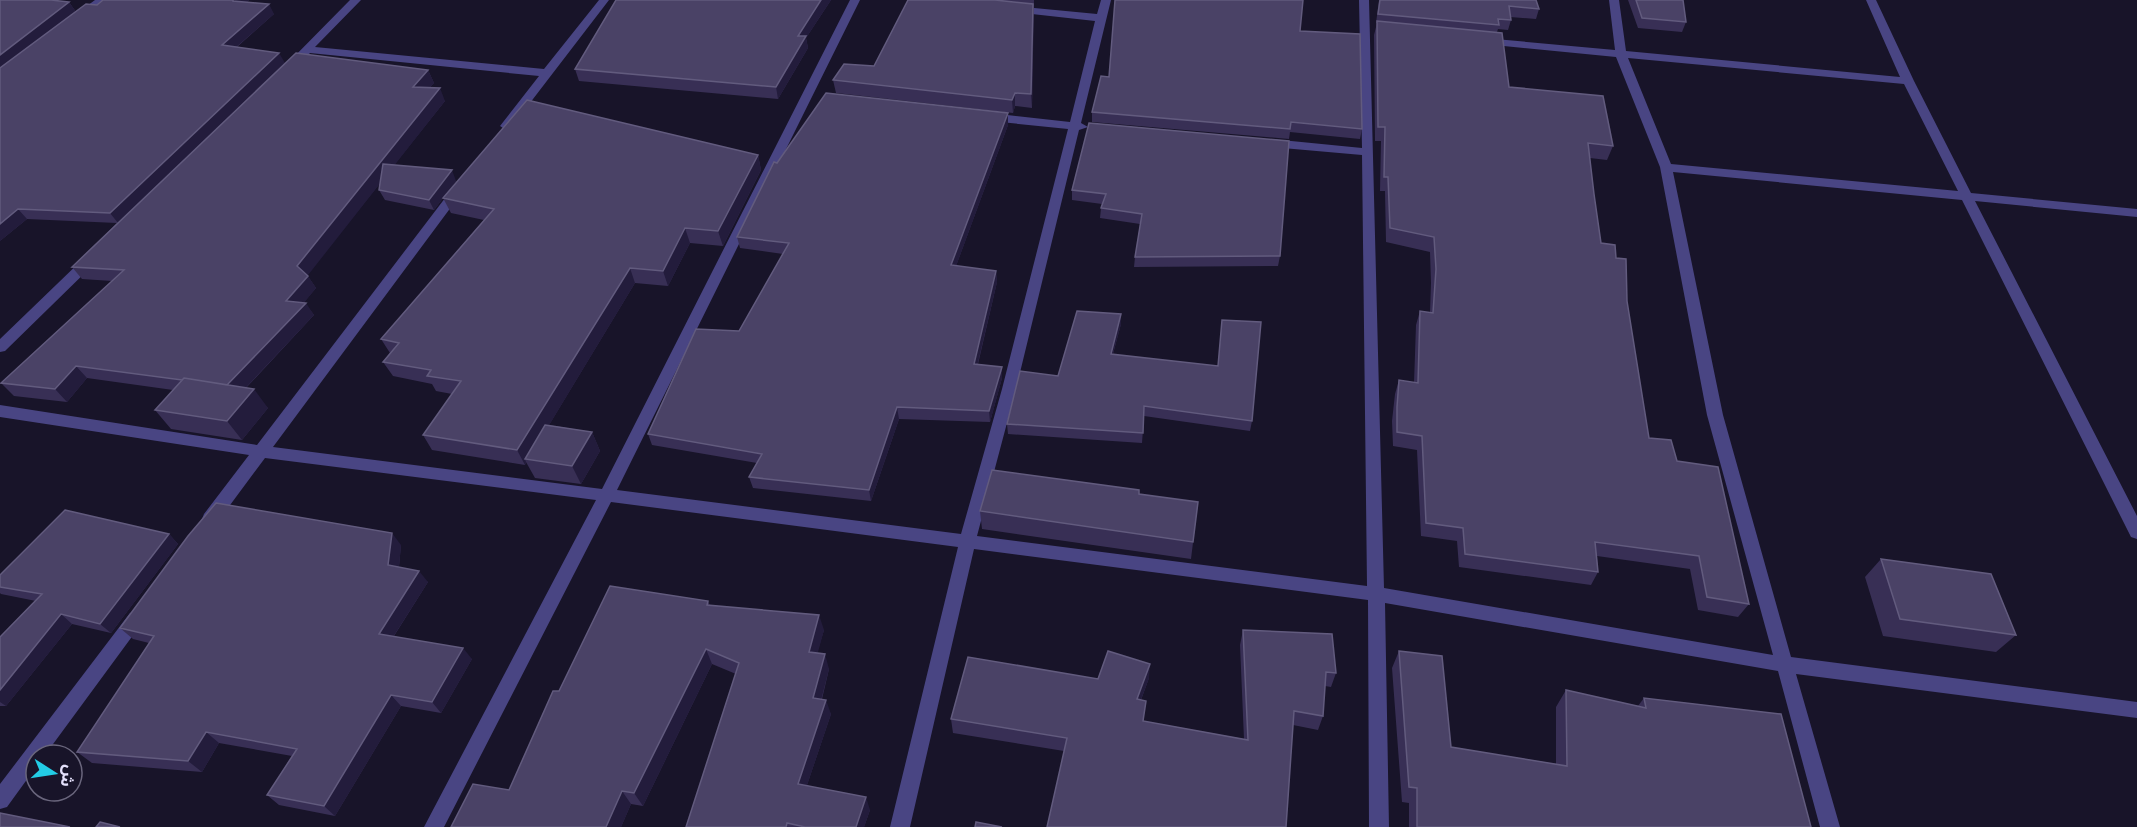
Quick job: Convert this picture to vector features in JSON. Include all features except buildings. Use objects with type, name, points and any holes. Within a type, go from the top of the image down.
[{"type":"street","points":[[74,21],[102,0]]},
{"type":"street","points":[[282,75],[356,0]]},
{"type":"street","points":[[496,139],[604,0]]},
{"type":"street","points":[[434,827],[812,97],[855,0]]},
{"type":"street","points":[[900,827],[967,543],[1009,389],[1106,0]]},
{"type":"street","points":[[1364,0],[1370,29],[1366,152],[1373,363],[1379,827]]},
{"type":"street","points":[[1614,0],[1621,55],[1666,167],[1715,415],[1782,664],[1830,827]]},
{"type":"street","points":[[1871,0],[1908,81],[2137,532]]},
{"type":"street","points":[[1007,9],[1100,18]]},
{"type":"street","points":[[1470,39],[1908,81]]},
{"type":"street","points":[[308,50],[546,73]]},
{"type":"street","points":[[981,116],[1098,128]]},
{"type":"street","points":[[1262,143],[1366,152]]},
{"type":"street","points":[[1666,167],[2137,213]]},
{"type":"street","points":[[204,527],[468,177]]},
{"type":"street","points":[[0,347],[102,248]]},
{"type":"street","points":[[0,411],[260,452],[1375,594],[1782,664],[2137,710]]},
{"type":"street","points":[[0,800],[148,602]]}]
